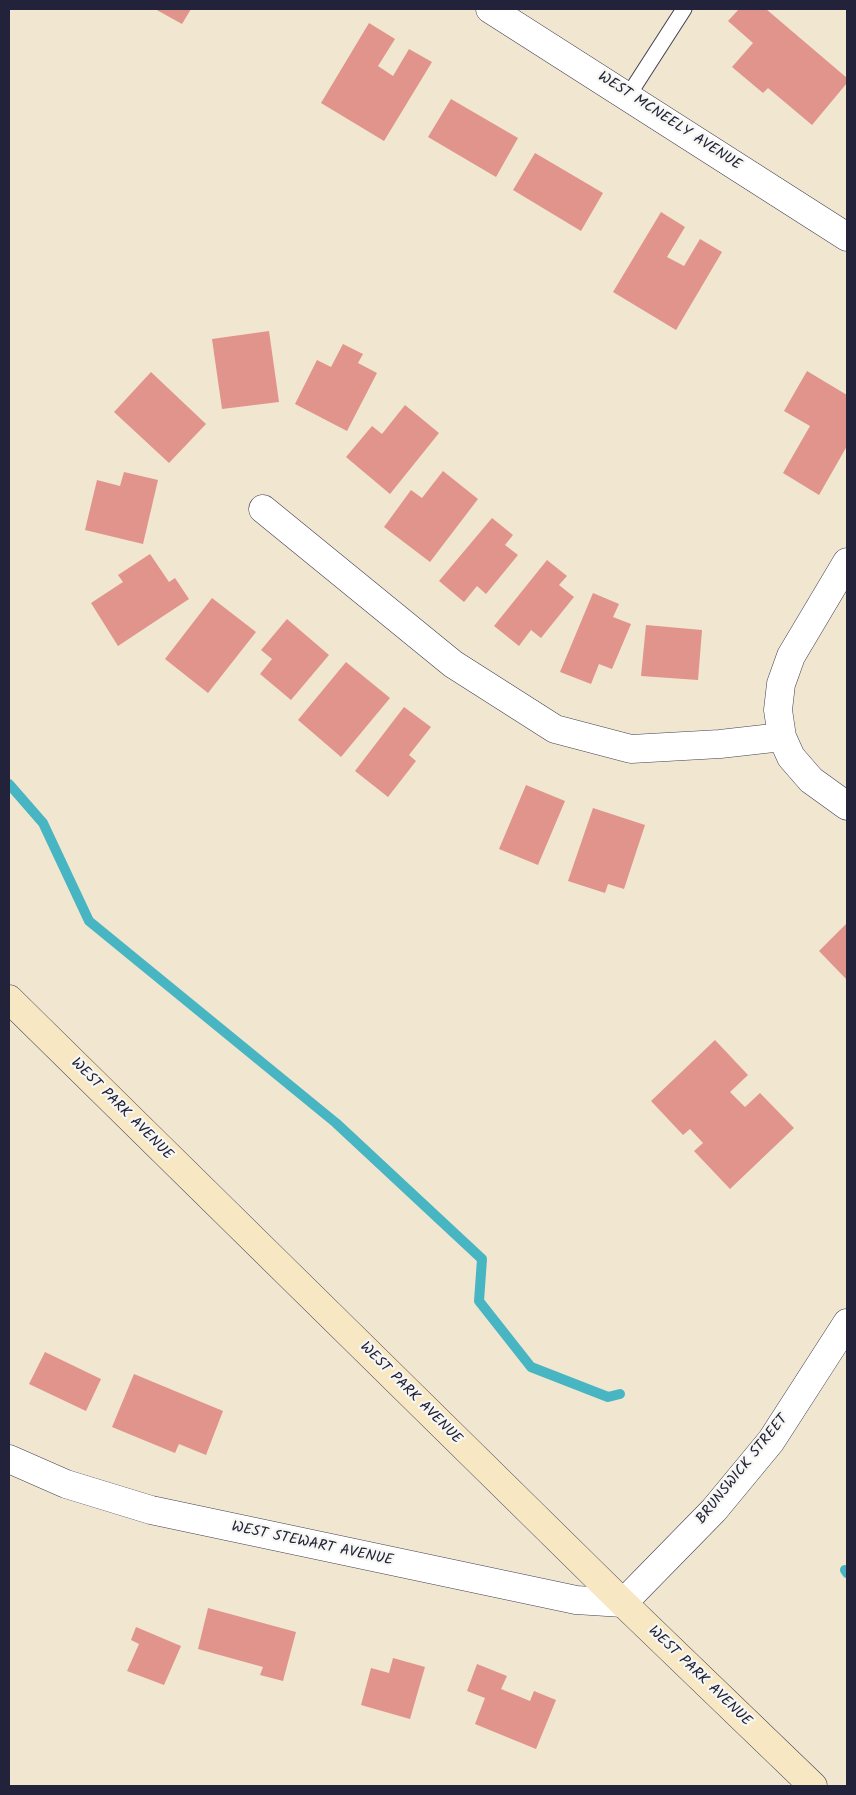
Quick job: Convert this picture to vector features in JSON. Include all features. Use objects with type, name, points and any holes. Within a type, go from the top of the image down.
[{"type":"main road","name":"WEST PARK AVENUE","points":[[9,999],[623,1603],[813,1786]]},
{"type":"street","name":"WEST MCNEELY AVENUE","points":[[490,9],[847,237]]},
{"type":"street","points":[[263,508],[453,664],[555,728],[631,749],[720,744],[782,737]]},
{"type":"street","points":[[847,562],[791,656],[781,684],[778,710],[782,737],[791,757],[811,780],[847,806]]},
{"type":"street","name":"BRUNSWICK STREET","points":[[623,1603],[714,1510],[771,1441],[847,1323]]},
{"type":"street","name":"WEST STEWART AVENUE","points":[[9,1459],[66,1484],[151,1510],[576,1600],[623,1603]]},
{"type":"lane","points":[[628,96],[684,9]]},
{"type":"building","points":[[155,9],[191,9],[182,24]]},
{"type":"building","points":[[739,9],[766,9],[847,78],[847,83],[812,125],[768,88],[763,93],[732,67],[753,43],[728,21]]},
{"type":"building","points":[[369,23],[395,39],[378,66],[393,76],[409,49],[432,62],[384,141],[321,103]]},
{"type":"building","points":[[451,99],[518,138],[496,177],[428,137]]},
{"type":"building","points":[[535,153],[603,193],[581,231],[513,190]]},
{"type":"building","points":[[661,212],[685,227],[667,257],[684,266],[700,239],[722,252],[676,330],[613,292]]},
{"type":"building","points":[[269,331],[279,402],[222,409],[212,339]]},
{"type":"building","points":[[343,344],[363,354],[358,363],[377,373],[347,431],[295,404],[317,360],[331,367]]},
{"type":"building","points":[[807,371],[847,395],[847,446],[819,495],[783,473],[810,426],[784,411]]},
{"type":"building","points":[[151,372],[206,424],[169,463],[114,412]]},
{"type":"building","points":[[405,405],[439,433],[390,494],[346,457],[372,426],[382,434]]},
{"type":"building","points":[[443,471],[478,499],[430,562],[384,527],[411,490],[422,498]]},
{"type":"building","points":[[124,472],[158,480],[143,544],[85,530],[97,480],[120,486]]},
{"type":"building","points":[[492,518],[513,535],[505,545],[518,555],[486,594],[477,586],[464,602],[439,581]]},
{"type":"building","points":[[150,554],[169,582],[175,578],[189,599],[118,646],[91,603],[123,582],[118,575]]},
{"type":"building","points":[[547,560],[567,576],[559,585],[574,597],[541,638],[531,630],[519,646],[494,626]]},
{"type":"building","points":[[593,593],[619,604],[613,617],[631,624],[612,669],[599,664],[591,684],[560,672]]},
{"type":"building","points":[[212,598],[256,632],[208,693],[165,659]]},
{"type":"building","points":[[287,619],[329,655],[291,700],[260,674],[272,659],[261,650]]},
{"type":"building","points":[[646,625],[702,630],[698,680],[641,676]]},
{"type":"building","points":[[346,662],[390,698],[341,757],[298,720]]},
{"type":"building","points":[[404,707],[431,727],[409,755],[416,761],[388,797],[355,771]]},
{"type":"building","points":[[526,785],[565,801],[538,865],[499,849]]},
{"type":"building","points":[[593,808],[645,825],[624,889],[608,884],[605,893],[568,881]]},
{"type":"building","points":[[847,923],[847,980],[819,951]]},
{"type":"building","points":[[715,1040],[748,1075],[730,1092],[745,1107],[760,1093],[794,1128],[730,1189],[694,1151],[703,1143],[690,1129],[683,1135],[651,1101]]},
{"type":"building","points":[[45,1352],[101,1379],[86,1411],[29,1384]]},
{"type":"building","points":[[134,1374],[223,1411],[206,1455],[179,1444],[175,1453],[112,1427]]},
{"type":"building","points":[[208,1608],[296,1632],[283,1681],[260,1675],[263,1667],[198,1649]]},
{"type":"building","points":[[136,1627],[181,1646],[164,1685],[127,1671],[139,1644],[131,1640]]},
{"type":"building","points":[[393,1658],[425,1667],[410,1719],[361,1705],[371,1668],[389,1673]]},
{"type":"building","points":[[477,1664],[507,1676],[501,1689],[530,1701],[534,1691],[556,1700],[536,1749],[475,1724],[485,1698],[467,1691]]},
{"type":"waterway","points":[[9,784],[43,823],[89,921],[336,1123],[482,1259],[479,1301],[531,1367],[608,1397],[620,1394]]}]
